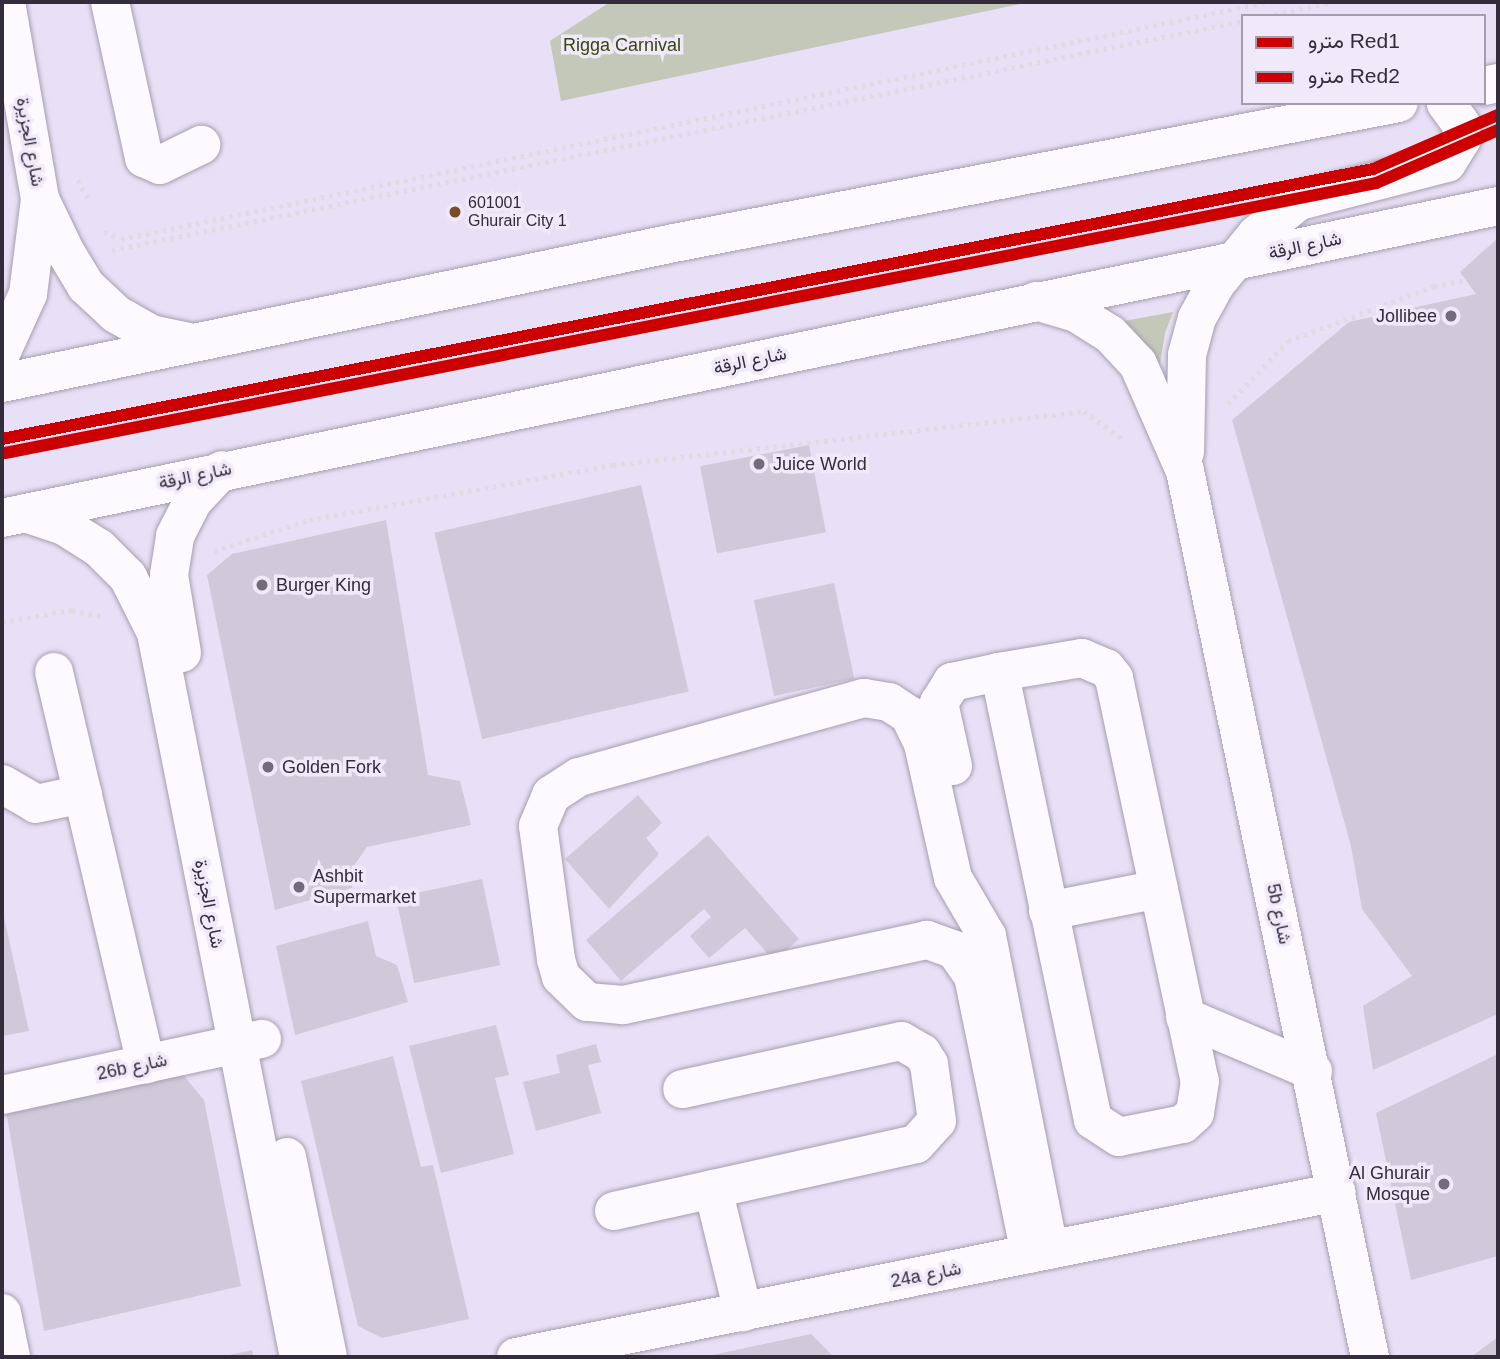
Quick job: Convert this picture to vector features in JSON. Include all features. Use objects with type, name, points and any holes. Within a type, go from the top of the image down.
[{"type":"street","name":"شارع الجزيرة","points":[[2,351],[28,294],[38,188],[6,2]]},
{"type":"street","points":[[110,2],[144,158],[160,165],[201,145]]},
{"type":"street","points":[[2,383],[191,342],[1389,105]]},
{"type":"street","name":"5b شارع","points":[[1185,471],[1187,355],[1197,318],[1215,285],[1242,259],[1256,234],[1299,201],[1447,163],[1462,139],[1461,124],[1447,105]]},
{"type":"street","name":"شارع الجزيرة","points":[[38,188],[86,286],[116,314],[151,334],[191,342]]},
{"type":"street","name":"شارع الرقة","points":[[13,515],[1498,206]]},
{"type":"street","name":"5b شارع","points":[[1036,301],[1076,313],[1110,334],[1138,365],[1185,471],[1313,1071],[1370,1357]]},
{"type":"street","name":"شارع الجزيرة","points":[[222,470],[187,513],[175,536],[169,575],[250,1042],[299,1357]]},
{"type":"street","name":"شارع الجزيرة","points":[[13,515],[64,526],[99,548],[128,577],[149,613],[250,1042],[328,1357]]},
{"type":"street","points":[[999,672],[1088,1106],[1104,1132],[1135,1137],[1183,1124],[1195,1113],[1200,1081],[1114,678],[1106,668],[1082,658],[999,672],[952,682],[939,703],[987,936],[1040,1252]]},
{"type":"street","points":[[54,672],[146,1064]]},
{"type":"street","points":[[987,936],[953,878],[918,728],[909,715],[877,699],[864,698],[579,777],[551,795],[538,826],[561,977],[587,1002],[623,1005],[927,940],[956,950],[974,976],[1040,1252]]},
{"type":"street","points":[[2,784],[36,804],[83,794]]},
{"type":"street","points":[[1048,911],[1159,889]]},
{"type":"street","points":[[1185,1017],[1313,1071]]},
{"type":"street","name":"26b شارع","points":[[2,1095],[250,1042]]},
{"type":"street","points":[[614,1211],[926,1139],[937,1121],[929,1064],[912,1045],[888,1042],[682,1089]]},
{"type":"street","points":[[713,1189],[743,1312]]},
{"type":"street","name":"24a شارع","points":[[516,1357],[1337,1192]]},
{"type":"street","points":[[2,1313],[11,1357]]},
{"type":"path","points":[[97,222],[105,234],[121,239],[1267,2]]},
{"type":"path","points":[[1276,14],[1334,2]]},
{"type":"path","points":[[107,247],[125,250],[1241,21]]},
{"type":"path","points":[[38,188],[71,175],[83,184],[92,209]]},
{"type":"path","points":[[38,188],[71,190],[83,208]]},
{"type":"path","points":[[1225,416],[1228,403],[1288,341],[1434,286],[1466,280]]},
{"type":"path","points":[[207,564],[212,551],[309,520],[613,465],[1084,411],[1130,443]]},
{"type":"path","points":[[2,622],[72,610],[106,617]]},
{"type":"green space","name":"Rigga Carnival","points":[[610,2],[1030,2],[561,101],[550,41]]},
{"type":"green space","points":[[1173,312],[1165,333],[1160,364],[1124,321]]},
{"type":"building","points":[[1498,238],[1498,1014],[1373,1070],[1363,1006],[1412,976],[1362,909],[1351,846],[1232,420],[1349,322],[1476,294],[1460,272]]},
{"type":"building","points":[[809,445],[826,532],[717,554],[700,466]]},
{"type":"building","points":[[641,485],[689,692],[482,739],[434,533]]},
{"type":"building","points":[[386,520],[428,775],[460,781],[471,825],[367,847],[353,867],[352,888],[275,910],[207,575],[232,554]]},
{"type":"building","points":[[834,583],[854,679],[774,696],[754,600]]},
{"type":"building","points":[[638,795],[662,823],[646,838],[659,854],[609,909],[565,859]]},
{"type":"building","points":[[708,835],[799,939],[774,961],[745,928],[709,958],[690,936],[711,917],[704,909],[621,981],[586,940]]},
{"type":"building","points":[[482,879],[500,965],[414,983],[396,897]]},
{"type":"building","points":[[2,908],[29,1031],[2,1036]]},
{"type":"building","points":[[368,921],[376,956],[397,965],[408,1002],[295,1035],[276,946]]},
{"type":"building","points":[[496,1025],[509,1075],[495,1078],[514,1154],[441,1173],[409,1046]]},
{"type":"building","points":[[596,1044],[601,1062],[588,1065],[601,1113],[536,1131],[523,1082],[560,1073],[556,1055]]},
{"type":"building","name":"Al Ghurair Mosque","points":[[1498,1054],[1498,1256],[1411,1280],[1376,1113]]},
{"type":"building","points":[[393,1056],[421,1167],[433,1165],[469,1319],[382,1338],[358,1326],[301,1081]]},
{"type":"building","points":[[183,1075],[204,1100],[241,1286],[44,1331],[5,1105]]},
{"type":"building","points":[[811,1334],[834,1357],[708,1357],[708,1356]]},
{"type":"building","points":[[1498,1337],[1498,1357],[1471,1357]]},
{"type":"building","points":[[252,1350],[254,1357],[224,1357],[224,1356]]},
{"type":"metro line","name":"Red1","points":[[2,439],[1373,169],[1498,115]]},
{"type":"metro line","name":"Red2","points":[[5,453],[1376,183],[1498,130]]},
{"type":"place","name":"601001 Ghurair City 1","points":[[455,212]]},
{"type":"place","name":"Jollibee","points":[[1451,316]]},
{"type":"place","name":"Juice World","points":[[759,464]]},
{"type":"place","name":"Burger King","points":[[262,585]]},
{"type":"place","name":"Golden Fork","points":[[268,767]]},
{"type":"place","name":"Ashbit Supermarket","points":[[299,887]]},
{"type":"place","name":"Al Ghurair Mosque","points":[[1444,1184]]}]
